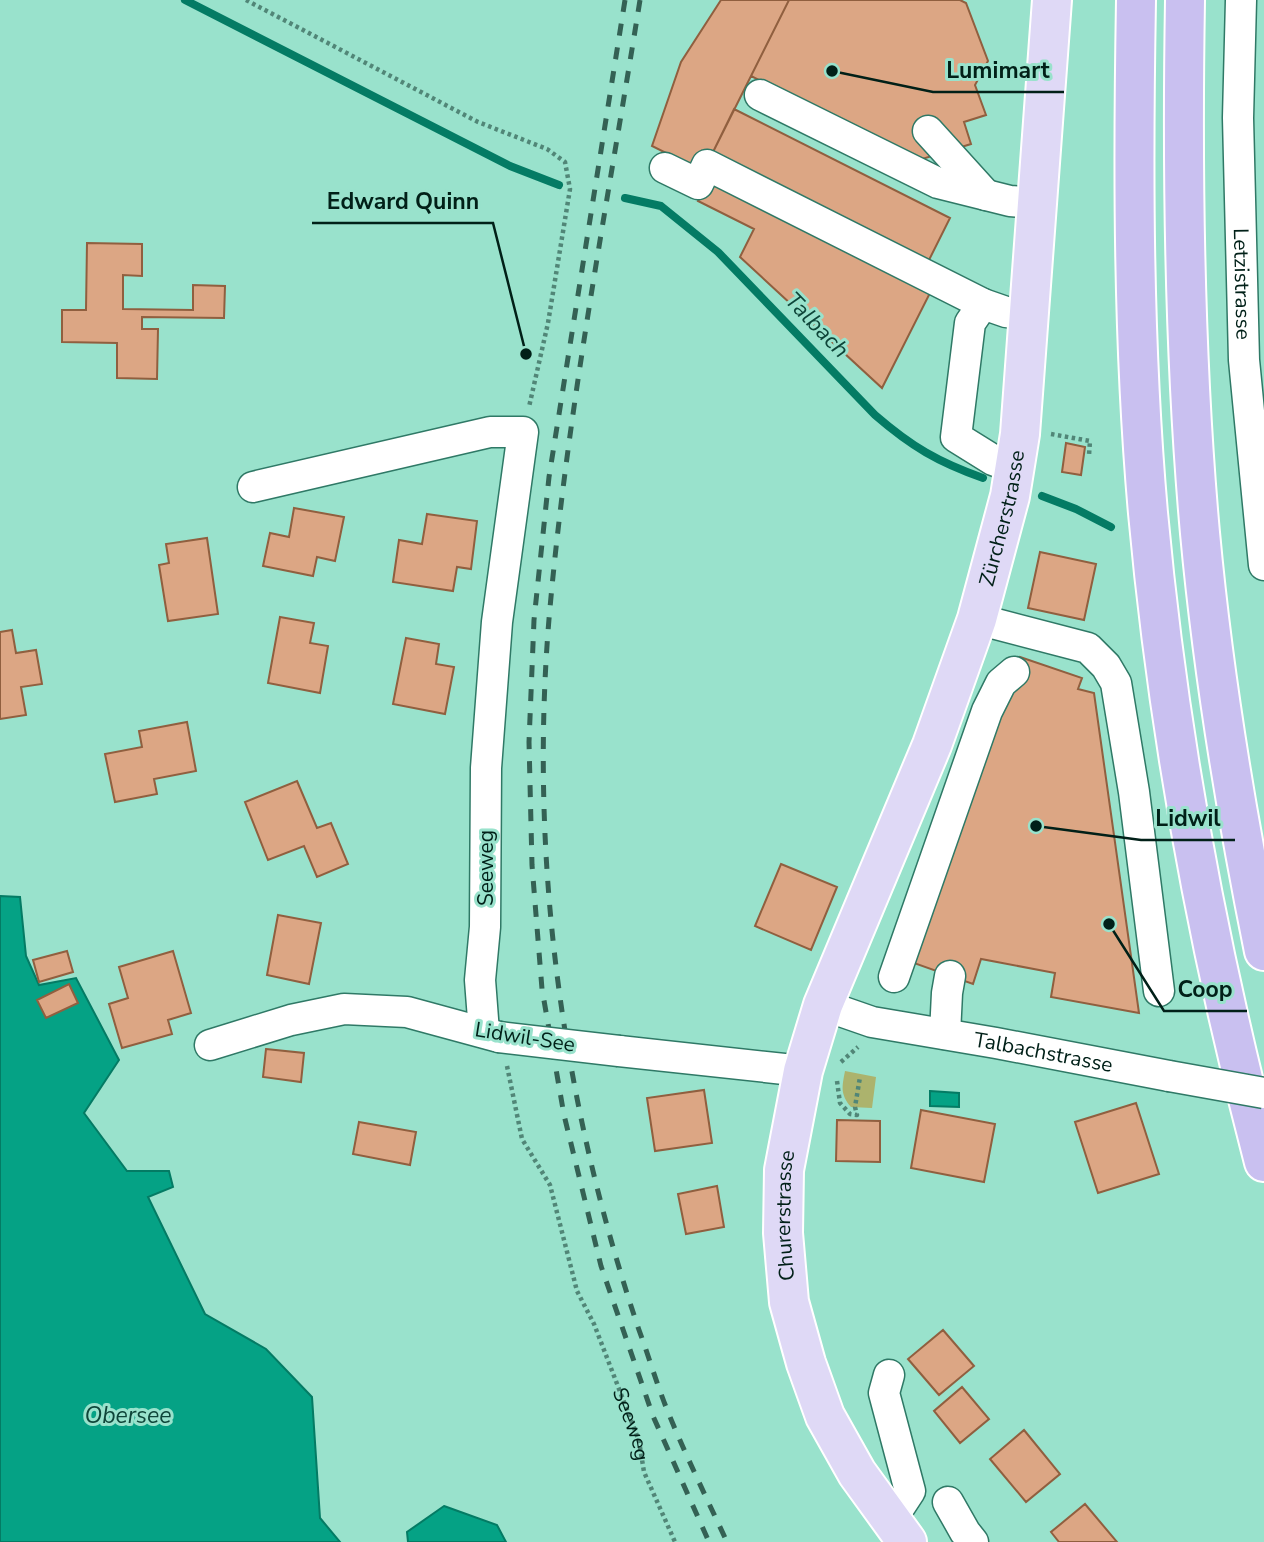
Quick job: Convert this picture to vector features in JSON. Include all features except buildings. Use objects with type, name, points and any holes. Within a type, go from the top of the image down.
[{"type":"highway","points":[[1136,0],[1135,225],[1148,511],[1177,748],[1198,870],[1221,983],[1264,1162]]},
{"type":"highway","points":[[1185,0],[1185,294],[1200,534],[1225,742],[1264,951]]},
{"type":"main road","name":"Zürcherstrasse","points":[[823,1006],[932,745],[977,619],[1010,496],[1020,434],[1052,0]]},
{"type":"main road","name":"Churerstrasse","points":[[823,1006],[803,1071],[784,1170],[783,1233],[789,1302],[806,1363],[825,1416],[856,1473],[899,1531]]},
{"type":"street","name":"Letzistrasse","points":[[1241,0],[1238,118],[1244,360],[1264,565]]},
{"type":"street","points":[[760,95],[938,183],[1010,201],[1037,203]]},
{"type":"street","points":[[928,131],[986,195]]},
{"type":"street","points":[[665,168],[698,184],[707,165],[983,304],[1006,312],[1030,315]]},
{"type":"street","points":[[983,304],[970,323],[956,437],[993,460],[1014,468]]},
{"type":"street","points":[[253,487],[489,432],[523,432]]},
{"type":"street","name":"Seeweg","points":[[491,1035],[481,980],[485,928],[486,768],[497,622],[523,432]]},
{"type":"street","points":[[977,619],[1028,656]]},
{"type":"street","points":[[894,976],[987,711],[1001,683],[1028,656],[1088,648],[1107,666],[1116,683],[1134,792],[1159,991]]},
{"type":"street","points":[[945,1034],[950,976]]},
{"type":"street","name":"Talbachstrasse","points":[[823,1006],[872,1022],[1264,1093]]},
{"type":"street","name":"Lidwil-See","points":[[210,1045],[291,1020],[344,1009],[407,1012],[491,1035],[803,1071]]},
{"type":"street","points":[[889,1375],[884,1392],[910,1491],[899,1531]]},
{"type":"street","points":[[948,1502],[973,1542]]},
{"type":"path","points":[[246,0],[478,122],[547,149],[565,162],[570,189],[548,323],[523,432]]},
{"type":"path","points":[[1050,434],[1090,441],[1089,454]]},
{"type":"path","name":"Seeweg","points":[[491,1035],[492,1052],[507,1063],[522,1139],[550,1185],[577,1291],[594,1324],[639,1441],[644,1472],[675,1542]]},
{"type":"path","points":[[860,1077],[855,1107],[857,1115],[850,1114],[839,1103],[836,1088],[838,1071],[846,1056],[860,1045],[862,1038]]},
{"type":"shaded area","points":[[845,1071],[876,1077],[872,1108],[851,1107],[847,1102],[843,1090]]},
{"type":"water","name":"Obersee","points":[[0,896],[20,897],[26,956],[39,985],[76,978],[119,1060],[84,1113],[127,1171],[169,1171],[173,1187],[148,1197],[205,1314],[266,1349],[312,1397],[320,1518],[340,1542],[0,1542]]},
{"type":"water","points":[[930,1091],[959,1093],[959,1107],[930,1106]]},
{"type":"water","points":[[444,1506],[497,1525],[506,1542],[408,1542],[407,1532]]},
{"type":"waterway","name":"Talbach","points":[[185,0],[510,166],[559,185]]},
{"type":"waterway","name":"Talbach","points":[[625,198],[661,206],[718,252],[888,426],[926,452],[983,478]]},
{"type":"waterway","name":"Talbach","points":[[1042,496],[1111,527]]},
{"type":"railway","points":[[625,0],[549,477],[534,620],[529,742],[532,865],[542,989],[564,1115],[601,1266],[653,1416],[709,1542]]},
{"type":"railway","points":[[640,0],[589,309],[557,541],[544,709],[548,890],[571,1069],[612,1244],[664,1402],[727,1542]]},
{"type":"place","name":"Lumimart","points":[[832,71]]},
{"type":"place","name":"Edward Quinn","points":[[526,354]]},
{"type":"place","name":"Lidwil","points":[[1036,826]]},
{"type":"place","name":"Coop","points":[[1109,924]]}]
